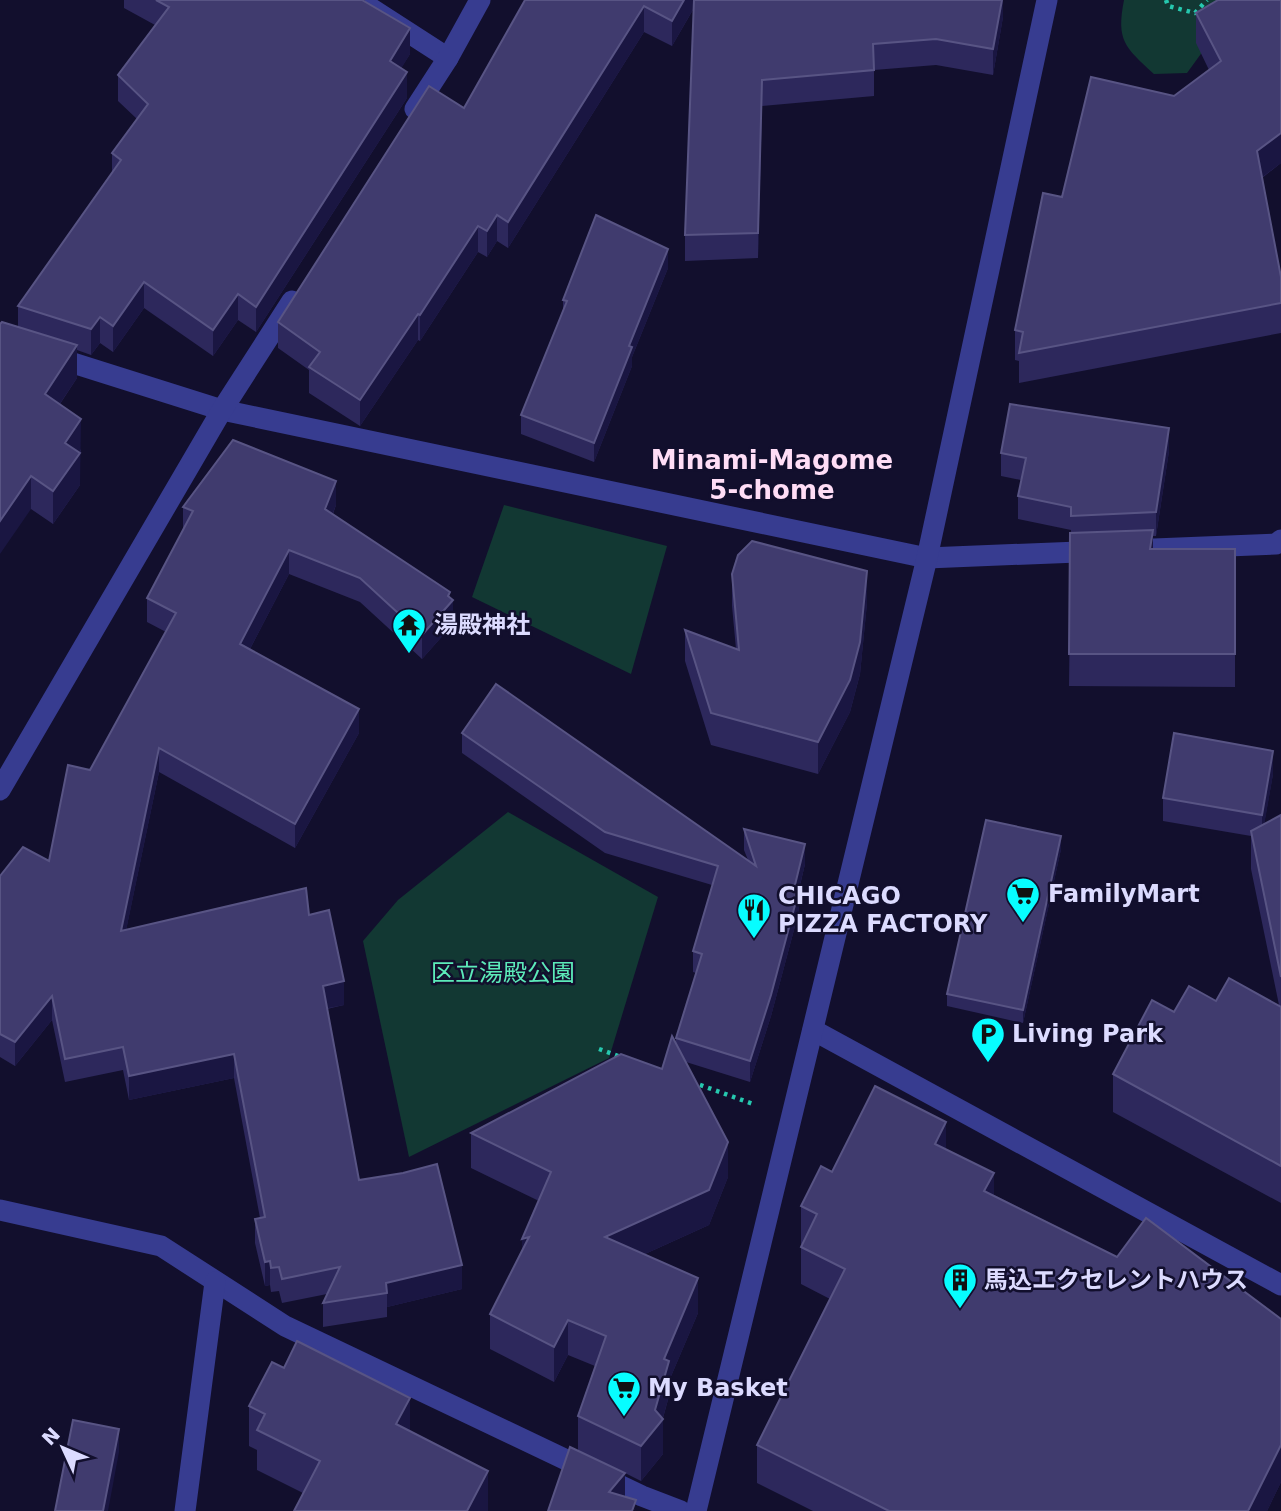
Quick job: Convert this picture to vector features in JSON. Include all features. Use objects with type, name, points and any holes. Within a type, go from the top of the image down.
[{"type":"street","points":[[358,0],[448,58]]},
{"type":"street","points":[[403,128],[448,58],[480,0]]},
{"type":"street","points":[[696,1511],[927,558],[1047,0]]},
{"type":"street","points":[[0,790],[222,410],[305,281]]},
{"type":"street","points":[[0,340],[222,410],[927,558],[1279,547]]},
{"type":"street","points":[[813,1030],[1281,1284]]},
{"type":"street","points":[[0,1210],[161,1245],[285,1326],[630,1490],[681,1511]]},
{"type":"street","points":[[185,1511],[215,1282]]},
{"type":"path","points":[[1166,0],[1168,6],[1195,13],[1208,0]]},
{"type":"path","points":[[599,1049],[625,1058]]},
{"type":"path","points":[[688,1081],[790,1117]]},
{"type":"green space","points":[[1124,0],[1230,0],[1219,29],[1187,73],[1154,74],[1125,42],[1121,25]]},
{"type":"green space","points":[[504,505],[667,546],[631,674],[472,597]]},
{"type":"green space","name":"区立湯殿公園","points":[[508,812],[658,897],[609,1058],[409,1157],[363,941],[398,900]]},
{"type":"building","points":[[156,0],[362,0],[410,28],[390,61],[407,72],[256,307],[238,294],[213,330],[144,282],[113,326],[100,317],[91,329],[18,306],[121,160],[112,153],[148,104],[118,75],[169,7]]},
{"type":"building","points":[[525,0],[684,0],[672,21],[644,6],[508,222],[497,215],[487,231],[478,226],[360,400],[309,367],[320,352],[278,322],[429,86],[464,108]]},
{"type":"building","points":[[694,0],[1002,0],[993,49],[936,39],[873,44],[874,70],[762,80],[758,233],[685,235]]},
{"type":"building","points":[[1218,0],[1281,0],[1281,133],[1257,151],[1281,277],[1281,303],[1019,353],[1023,332],[1015,330],[1043,193],[1062,197],[1091,77],[1174,96],[1221,61],[1196,13]]},
{"type":"building","points":[[596,215],[668,249],[594,443],[521,415],[567,301],[563,300]]},
{"type":"building","points":[[2,322],[77,345],[45,394],[81,419],[65,443],[80,453],[53,491],[31,476],[0,521],[0,324]]},
{"type":"building","points":[[1010,404],[1169,428],[1156,512],[1071,516],[1071,507],[1018,496],[1026,458],[1001,453]]},
{"type":"building","points":[[233,440],[336,481],[325,509],[450,592],[448,596],[453,600],[422,635],[360,578],[289,550],[240,644],[359,709],[295,824],[159,748],[121,931],[306,888],[309,915],[329,910],[344,981],[323,986],[359,1180],[437,1164],[462,1265],[386,1283],[387,1293],[323,1303],[340,1267],[282,1279],[279,1267],[271,1268],[270,1261],[265,1262],[255,1219],[265,1217],[234,1054],[129,1076],[123,1047],[65,1059],[52,996],[15,1042],[0,1034],[0,876],[23,847],[49,861],[68,765],[90,770],[176,613],[147,598],[193,511],[183,507]]},
{"type":"building","points":[[1153,530],[1150,549],[1235,549],[1235,654],[1069,654],[1070,533]]},
{"type":"building","points":[[752,541],[867,571],[860,642],[850,680],[818,742],[711,713],[685,630],[739,650],[732,574],[738,555]]},
{"type":"building","points":[[496,684],[756,866],[744,829],[805,844],[794,889],[799,890],[750,1061],[676,1038],[702,954],[693,951],[718,866],[605,832],[462,733]]},
{"type":"building","points":[[1174,733],[1273,751],[1262,815],[1163,798]]},
{"type":"building","points":[[1281,815],[1281,977],[1251,831]]},
{"type":"building","points":[[986,820],[1061,836],[1023,1010],[947,994]]},
{"type":"building","points":[[1229,978],[1281,1007],[1281,1166],[1113,1074],[1152,1000],[1174,1012],[1189,986],[1216,1001]]},
{"type":"building","points":[[672,1036],[728,1142],[709,1190],[605,1237],[698,1278],[664,1359],[669,1361],[655,1410],[663,1419],[641,1446],[578,1416],[606,1336],[568,1320],[554,1347],[490,1314],[529,1237],[522,1239],[551,1172],[471,1133],[621,1054],[662,1069]]},
{"type":"building","points":[[875,1086],[946,1122],[935,1144],[994,1173],[984,1191],[1117,1257],[1146,1218],[1281,1319],[1281,1445],[1248,1511],[889,1511],[757,1445],[845,1269],[801,1247],[817,1214],[801,1206],[821,1166],[832,1172]]},
{"type":"building","points":[[297,1341],[410,1398],[396,1424],[488,1471],[467,1511],[294,1511],[320,1461],[257,1430],[265,1414],[249,1406],[272,1362],[284,1368]]},
{"type":"building","points":[[73,1420],[119,1429],[103,1511],[55,1511]]},
{"type":"building","points":[[570,1447],[625,1473],[609,1492],[636,1500],[632,1511],[548,1511]]},
{"type":"place","name":"湯殿神社","points":[[409,655]]},
{"type":"place","name":"FamilyMart","points":[[1023,924]]},
{"type":"place","name":"CHICAGO PIZZA FACTORY","points":[[754,940]]},
{"type":"place","name":"Living Park","points":[[988,1064]]},
{"type":"place","name":"馬込エクセレントハウス","points":[[960,1310]]},
{"type":"place","name":"My Basket","points":[[624,1418]]},
{"type":"district","name":"Minami-Magome 5-chome","points":[[772,474]]}]
